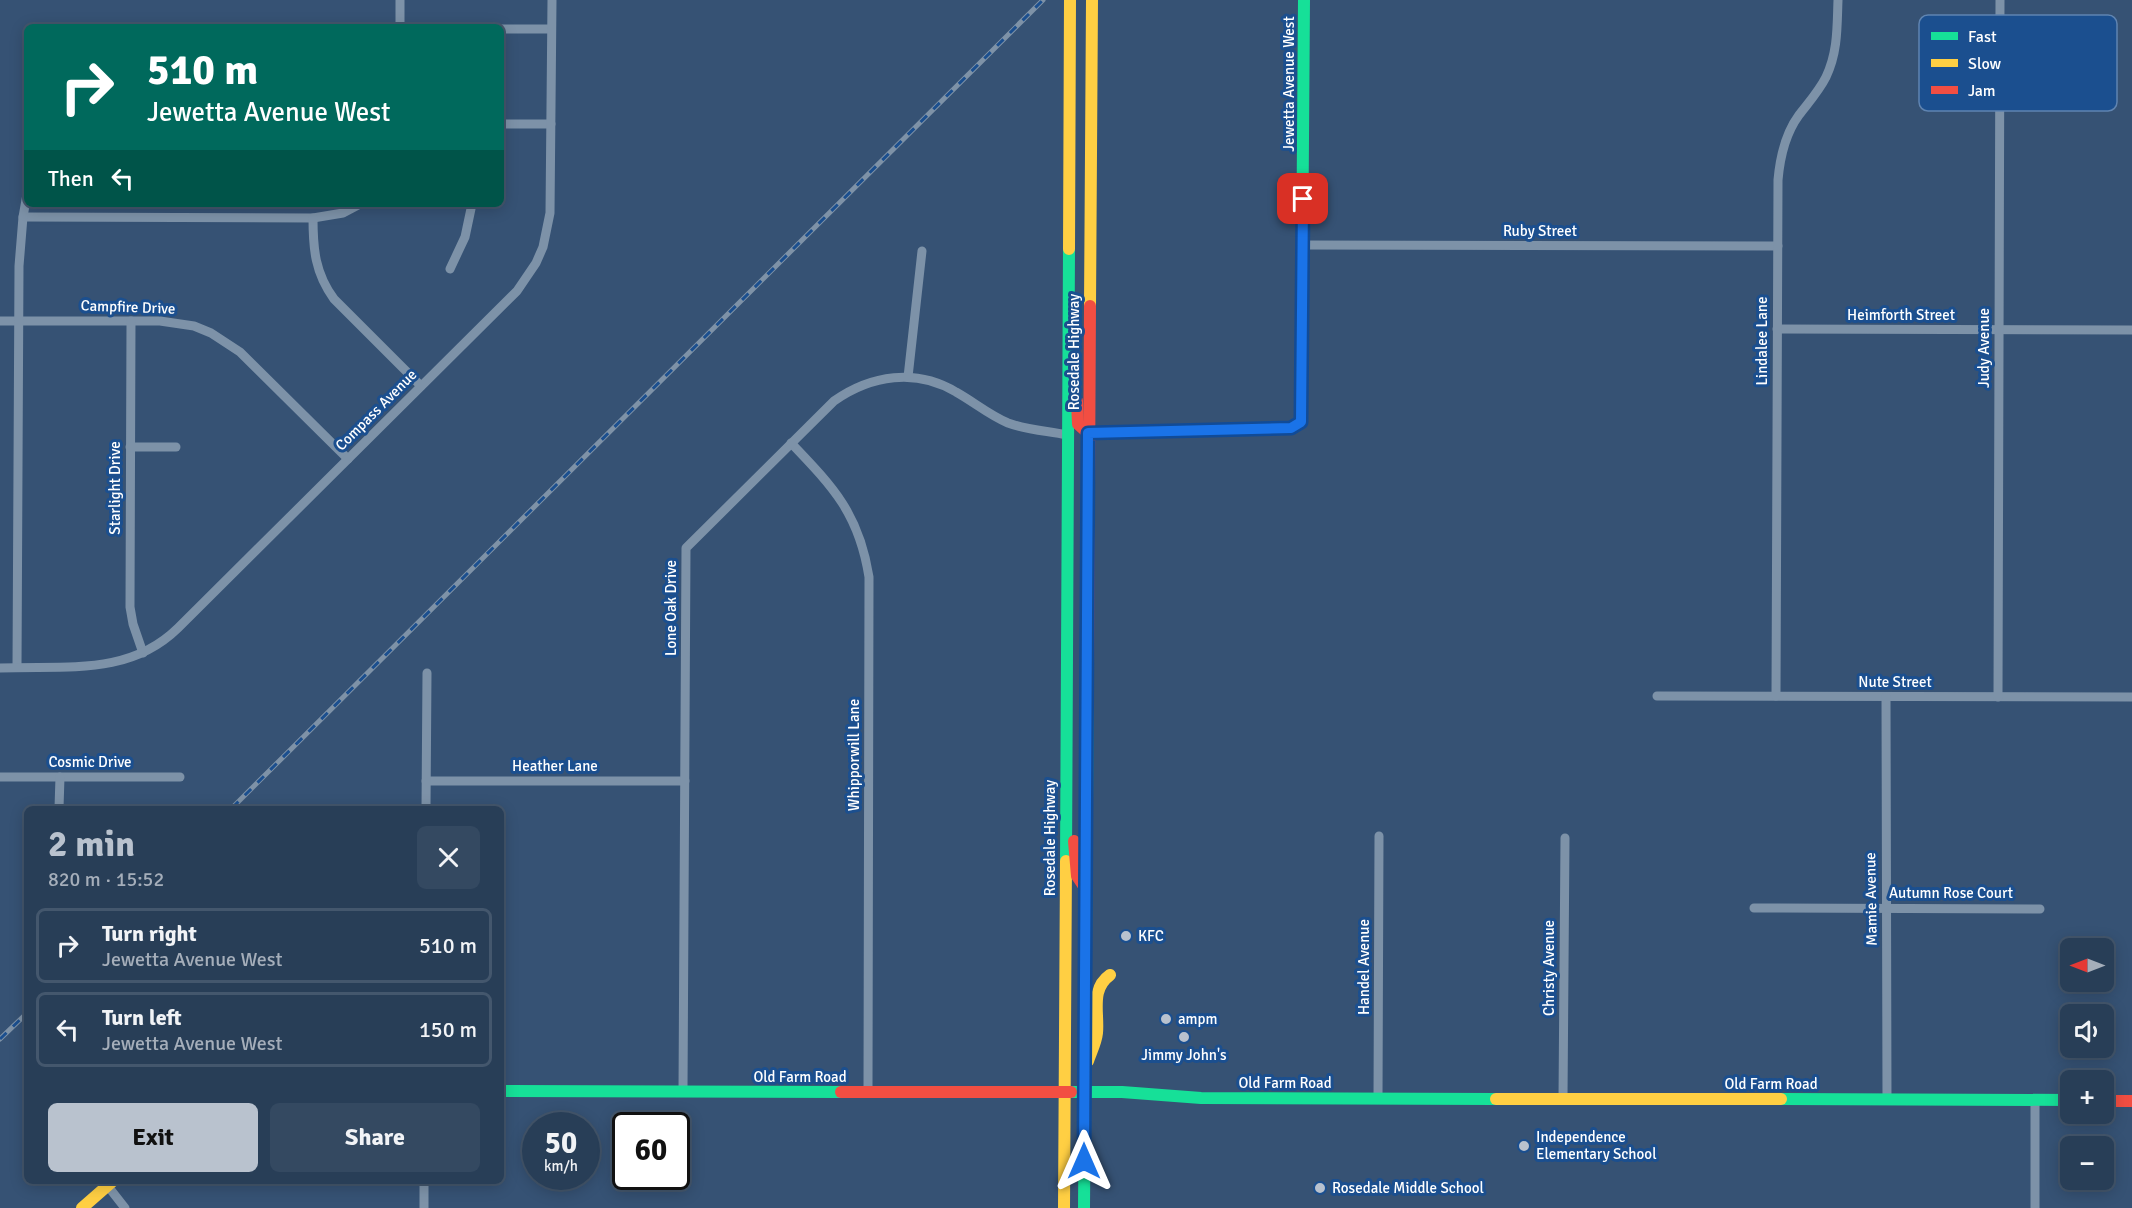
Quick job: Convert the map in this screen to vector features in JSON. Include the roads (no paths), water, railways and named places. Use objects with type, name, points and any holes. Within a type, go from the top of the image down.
[{"type":"main road","name":"Rosedale Highway","points":[[1064,1208],[1070,0]]},
{"type":"main road","name":"Jewetta Avenue West","points":[[1088,433],[1291,428],[1301,422],[1304,0]]},
{"type":"main road","name":"Rosedale Highway","points":[[1084,1208],[1092,1]]},
{"type":"main road","points":[[1069,199],[1077,247],[1077,417],[1080,428],[1088,433]]},
{"type":"main road","points":[[1067,435],[1079,443],[1080,550],[1087,578]]},
{"type":"main road","points":[[1066,738],[1074,768],[1074,856],[1077,876],[1086,891]]},
{"type":"main road","points":[[1085,1068],[1097,1036],[1098,987],[1103,979],[1110,975]]},
{"type":"main road","name":"Old Farm Road","points":[[504,1091],[1122,1092],[1201,1098],[2060,1100]]},
{"type":"main road","points":[[2114,1101],[2132,1101]]},
{"type":"main road","points":[[82,1208],[110,1184]]},
{"type":"street","points":[[400,0],[400,24]]},
{"type":"street","name":"Compass Avenue","points":[[0,668],[112,664],[143,653],[171,635],[517,291],[536,263],[543,247],[550,213],[552,0]]},
{"type":"street","name":"Lindalee Lane","points":[[1776,696],[1778,180],[1781,155],[1790,131],[1816,93],[1831,64],[1837,35],[1838,0]]},
{"type":"street","name":"Judy Avenue","points":[[2001,0],[2001,15]]},
{"type":"street","points":[[504,29],[551,29]]},
{"type":"street","name":"Judy Avenue","points":[[1998,697],[2000,111]]},
{"type":"street","points":[[504,124],[551,124]]},
{"type":"street","points":[[17,667],[20,242],[25,207]]},
{"type":"street","points":[[23,217],[313,218],[343,213],[354,207]]},
{"type":"street","points":[[450,269],[465,237],[471,207]]},
{"type":"street","points":[[313,218],[315,262],[326,288],[334,299],[421,386]]},
{"type":"street","name":"Ruby Street","points":[[1303,245],[1778,246]]},
{"type":"street","points":[[908,377],[922,251]]},
{"type":"street","name":"Campfire Drive","points":[[0,321],[177,322],[211,333],[240,352],[348,459]]},
{"type":"street","name":"Starlight Drive","points":[[131,321],[130,607],[143,653]]},
{"type":"street","name":"Heimforth Street","points":[[1777,329],[2132,330]]},
{"type":"street","name":"Lone Oak Drive","points":[[683,1091],[686,548],[826,408],[847,392],[878,380],[908,377],[942,384],[1008,422],[1067,435]]},
{"type":"street","name":"Whipporwill Lane","points":[[791,443],[827,480],[849,512],[859,533],[869,577],[868,1092]]},
{"type":"street","points":[[130,447],[176,447]]},
{"type":"street","points":[[426,806],[427,673]]},
{"type":"street","name":"Nute Street","points":[[1657,696],[2132,697]]},
{"type":"street","name":"Mamie Avenue","points":[[1886,697],[1887,1100]]},
{"type":"street","name":"Cosmic Drive","points":[[0,777],[180,777]]},
{"type":"street","points":[[59,806],[60,777]]},
{"type":"street","name":"Heather Lane","points":[[426,781],[685,781]]},
{"type":"street","name":"Handel Avenue","points":[[1378,1098],[1379,836]]},
{"type":"street","name":"Christy Avenue","points":[[1563,1099],[1565,838]]},
{"type":"street","name":"Autumn Rose Court","points":[[1754,908],[2040,909]]},
{"type":"street","points":[[2035,1208],[2036,1100]]},
{"type":"street","points":[[112,1184],[125,1208]]},
{"type":"street","points":[[424,1184],[424,1208]]},
{"type":"railway","points":[[234,806],[1043,0]]},
{"type":"railway","points":[[0,1039],[24,1016]]},
{"type":"place","name":"KFC","points":[[1126,936]]},
{"type":"place","name":"ampm","points":[[1166,1019]]},
{"type":"place","name":"Jimmy John's","points":[[1184,1037]]},
{"type":"place","name":"Independence Elementary School","points":[[1524,1146]]},
{"type":"place","name":"Rosedale Middle School","points":[[1320,1188]]}]
